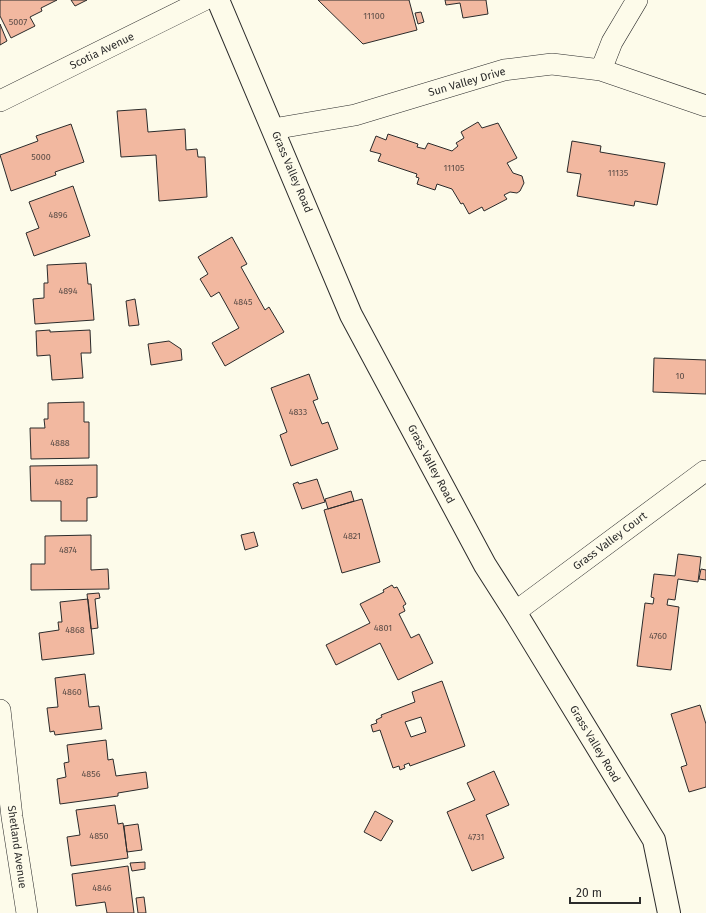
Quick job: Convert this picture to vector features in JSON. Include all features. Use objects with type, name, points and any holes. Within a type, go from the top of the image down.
[{"type":"main road","name":"Grass Valley Road","points":[[218,0],[352,315],[485,565],[654,840],[669,913]]},
{"type":"street","name":"Scotia Avenue","points":[[0,101],[204,0]]},
{"type":"street","points":[[602,70],[612,42],[637,0]]},
{"type":"street","name":"Sun Valley Drive","points":[[273,129],[355,115],[504,70],[552,64],[602,70],[706,106]]},
{"type":"street","name":"Grass Valley Court","points":[[515,612],[705,471]]},
{"type":"street","name":"Shetland Avenue","points":[[0,710],[6,818],[26,913]]},
{"type":"building","points":[[0,0],[57,0],[41,8],[42,11],[30,17],[35,26],[11,38],[0,16]]},
{"type":"building","points":[[71,0],[87,0],[75,6]]},
{"type":"building","points":[[318,0],[409,0],[417,30],[363,44]]},
{"type":"building","points":[[445,0],[486,0],[488,14],[463,18],[460,3],[446,5]]},
{"type":"building","points":[[421,12],[424,22],[418,24],[415,13]]},
{"type":"building","points":[[0,24],[7,41],[0,45]]},
{"type":"building","points":[[146,109],[148,132],[185,129],[186,150],[197,149],[198,157],[205,157],[207,197],[159,201],[156,155],[121,157],[117,111]]},
{"type":"building","points":[[478,122],[482,128],[498,123],[517,158],[507,163],[513,173],[522,176],[524,183],[520,191],[517,193],[510,192],[504,195],[507,199],[484,211],[482,207],[469,214],[463,203],[461,204],[452,189],[437,184],[435,190],[417,184],[419,178],[416,177],[417,174],[378,161],[381,154],[370,151],[376,136],[386,140],[388,134],[418,144],[417,147],[425,149],[428,143],[452,151],[458,146],[456,143],[464,138],[461,132]]},
{"type":"building","points":[[71,124],[84,162],[55,172],[56,175],[11,191],[0,155],[38,141],[36,136]]},
{"type":"building","points":[[572,141],[601,146],[600,152],[665,163],[657,205],[635,201],[634,206],[577,196],[581,174],[567,172]]},
{"type":"building","points":[[73,186],[90,236],[34,256],[26,233],[39,228],[29,202]]},
{"type":"building","points":[[232,237],[247,264],[241,267],[265,310],[269,307],[284,332],[225,366],[212,343],[239,328],[219,292],[211,297],[200,279],[208,274],[198,257]]},
{"type":"building","points":[[86,263],[88,284],[91,284],[94,320],[35,324],[33,299],[44,298],[44,283],[48,283],[47,265]]},
{"type":"building","points":[[135,299],[139,325],[129,326],[126,301]]},
{"type":"building","points":[[50,330],[50,332],[90,330],[91,353],[81,353],[83,378],[52,380],[50,355],[37,356],[36,331]]},
{"type":"building","points":[[169,341],[181,349],[182,360],[151,365],[148,344]]},
{"type":"building","points":[[654,358],[706,360],[706,394],[653,392]]},
{"type":"building","points":[[309,374],[318,399],[313,401],[322,424],[328,422],[338,449],[291,466],[280,435],[287,432],[271,388]]},
{"type":"building","points":[[84,402],[84,422],[89,422],[89,458],[31,459],[30,428],[45,428],[44,419],[48,419],[48,403]]},
{"type":"building","points":[[97,465],[97,497],[87,498],[87,521],[61,521],[61,501],[31,501],[30,466]]},
{"type":"building","points":[[317,479],[325,502],[302,509],[293,484],[298,482],[299,484]]},
{"type":"building","points":[[351,491],[354,501],[328,509],[325,499]]},
{"type":"building","points":[[362,499],[380,562],[342,573],[324,510]]},
{"type":"building","points":[[254,532],[258,546],[245,550],[241,535]]},
{"type":"building","points":[[91,535],[91,570],[108,569],[109,589],[31,590],[31,564],[45,564],[45,536]]},
{"type":"building","points":[[678,554],[701,557],[698,582],[678,579],[675,600],[668,599],[667,605],[679,607],[671,670],[637,666],[645,603],[653,604],[654,598],[651,597],[654,574],[675,576]]},
{"type":"building","points":[[701,569],[706,570],[706,580],[699,579]]},
{"type":"building","points":[[392,585],[394,588],[397,587],[406,604],[403,606],[405,611],[399,614],[411,638],[419,634],[433,663],[398,680],[380,643],[336,665],[326,645],[370,623],[360,604],[384,592],[383,590]]},
{"type":"building","points":[[99,593],[100,598],[95,599],[98,628],[91,629],[87,594]]},
{"type":"building","points":[[88,599],[94,654],[42,660],[39,633],[59,630],[58,622],[62,622],[60,602]]},
{"type":"building","points":[[85,674],[89,707],[99,706],[102,729],[55,735],[54,731],[50,732],[47,708],[58,707],[55,678]]},
{"type":"building","points":[[442,681],[465,746],[410,766],[409,763],[404,765],[405,768],[400,770],[399,766],[393,768],[380,730],[373,732],[371,725],[377,723],[376,720],[382,717],[381,715],[415,702],[412,692]],"holes":[[[421,717],[426,732],[411,737],[405,722]]]},
{"type":"building","points":[[700,705],[706,724],[706,787],[689,792],[681,767],[687,765],[671,714]]},
{"type":"building","points":[[106,740],[108,760],[113,759],[116,776],[146,772],[148,788],[118,793],[118,796],[60,804],[57,779],[66,777],[64,763],[69,762],[67,745]]},
{"type":"building","points":[[494,771],[509,805],[486,815],[504,858],[472,871],[447,812],[475,800],[467,783]]},
{"type":"building","points":[[115,805],[118,824],[123,823],[128,858],[71,866],[67,837],[80,835],[76,810]]},
{"type":"building","points":[[375,811],[393,821],[381,841],[364,832]]},
{"type":"building","points":[[138,824],[142,850],[127,852],[124,826]]},
{"type":"building","points":[[145,862],[145,869],[132,871],[130,863]]},
{"type":"building","points":[[128,866],[134,913],[107,913],[105,902],[76,906],[72,874]]},
{"type":"building","points":[[144,897],[146,913],[138,913],[136,898]]}]
